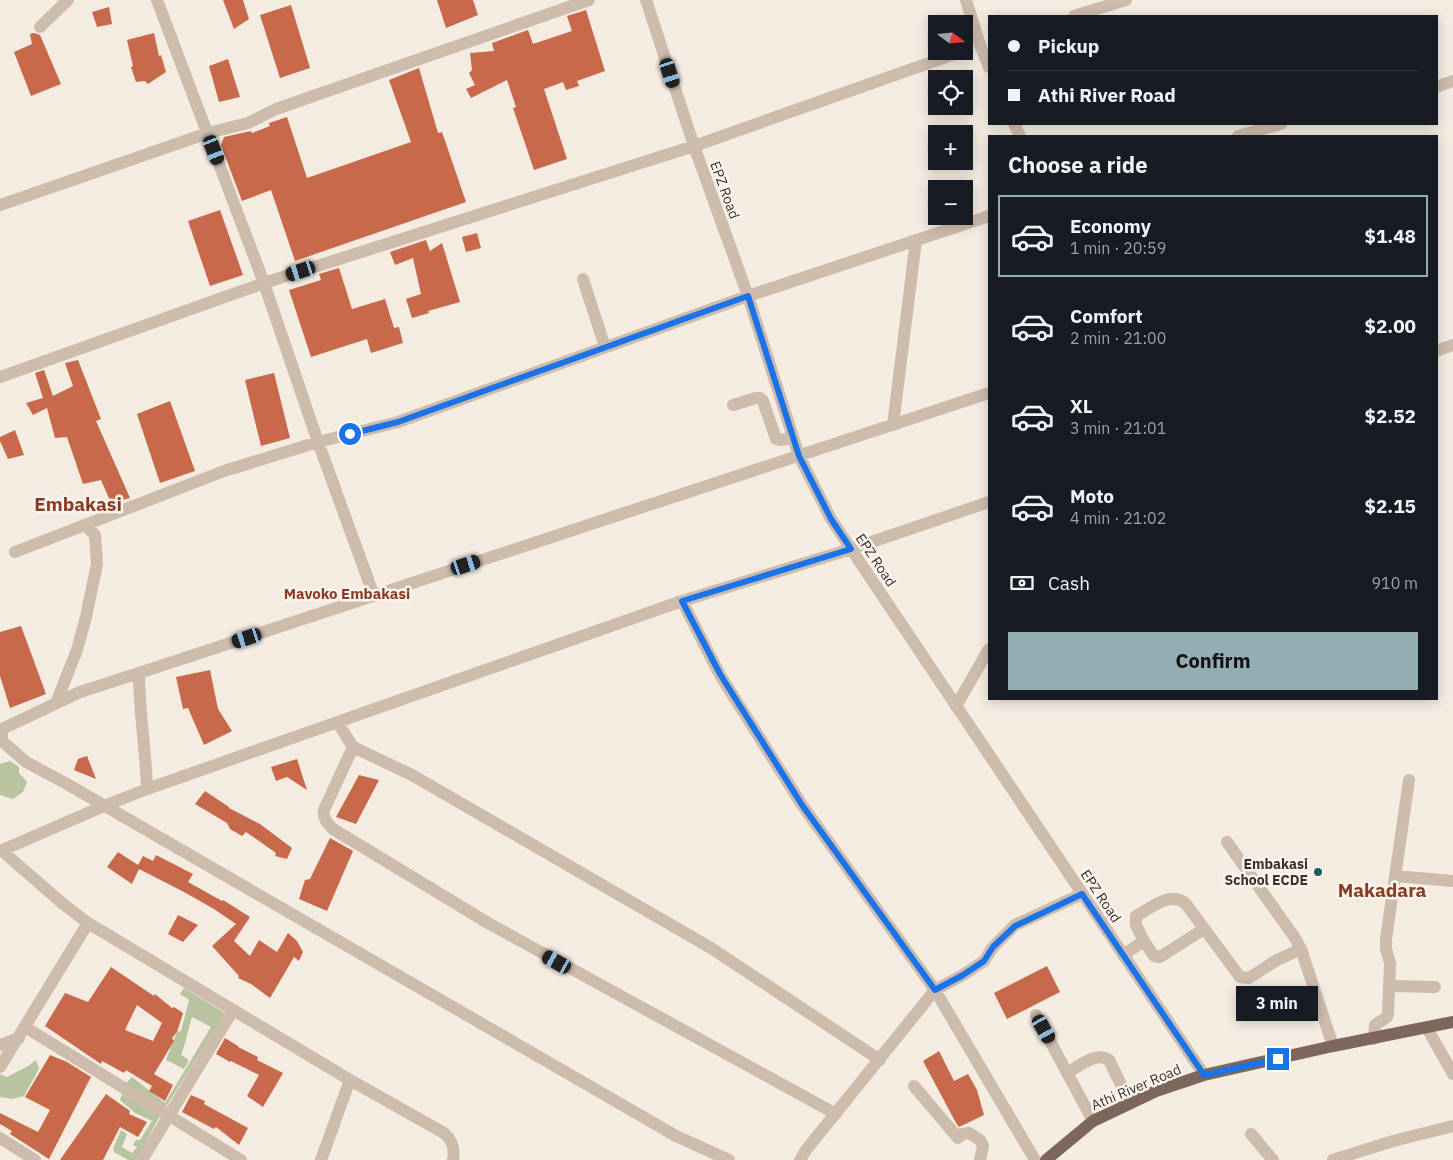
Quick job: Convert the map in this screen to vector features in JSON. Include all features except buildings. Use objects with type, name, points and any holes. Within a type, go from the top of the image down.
[{"type":"main road","name":"Athi River Road","points":[[1046,1160],[1093,1121],[1156,1091],[1204,1075],[1333,1046],[1453,1022]]},
{"type":"street","points":[[40,27],[68,0]]},
{"type":"street","points":[[157,0],[264,283],[318,442],[374,596]]},
{"type":"street","points":[[0,205],[208,133],[248,122],[276,109],[589,0]]},
{"type":"street","name":"EPZ Road","points":[[646,0],[694,146],[748,296],[799,456],[831,519],[1204,1075]]},
{"type":"street","points":[[966,0],[984,44],[988,62]]},
{"type":"street","points":[[1077,15],[1126,0]]},
{"type":"street","points":[[0,377],[264,283],[694,146],[938,60]]},
{"type":"street","points":[[1438,86],[1453,81]]},
{"type":"street","points":[[1242,135],[1277,125]]},
{"type":"street","points":[[15,552],[224,471],[318,442],[398,422],[748,296],[988,216]]},
{"type":"street","points":[[893,425],[916,240]]},
{"type":"street","points":[[583,279],[605,347]]},
{"type":"street","points":[[1438,350],[1453,345]]},
{"type":"street","points":[[729,1160],[676,1136],[26,762],[2,741],[2,729],[80,692],[988,393]]},
{"type":"street","points":[[733,405],[760,398],[776,439],[793,438]]},
{"type":"street","points":[[453,1160],[454,1150],[449,1137],[444,1133],[350,1080],[88,924],[1,850],[104,806],[338,722],[682,601],[851,549],[988,502]]},
{"type":"street","points":[[56,703],[77,650],[97,564],[95,535],[85,525]]},
{"type":"street","points":[[682,601],[720,674],[802,805],[935,990],[1035,1160]]},
{"type":"street","points":[[956,706],[988,651]]},
{"type":"street","points":[[139,673],[139,703],[147,766],[147,790]]},
{"type":"street","points":[[338,722],[353,747],[412,774],[711,948],[880,1060]]},
{"type":"street","points":[[353,747],[324,810],[326,822],[333,829],[488,923],[836,1114]]},
{"type":"street","points":[[1374,1039],[1374,1025],[1387,1017],[1388,1014],[1390,963],[1386,949],[1386,939],[1409,780]]},
{"type":"street","points":[[1227,842],[1301,948],[1333,1046]]},
{"type":"street","points":[[1395,876],[1453,881]]},
{"type":"street","points":[[800,1160],[806,1150],[935,990],[984,961],[993,947],[1015,926],[1082,894]]},
{"type":"street","points":[[1204,929],[1160,958],[1154,956],[1144,941],[1136,925],[1136,916],[1170,898],[1182,900],[1204,929],[1237,973],[1244,978],[1248,978],[1301,948]]},
{"type":"street","points":[[0,1067],[88,924]]},
{"type":"street","points":[[1123,955],[1144,941]]},
{"type":"street","points":[[1389,986],[1435,987]]},
{"type":"street","points":[[142,1160],[233,1010]]},
{"type":"street","points":[[1036,1015],[1093,1121]]},
{"type":"street","points":[[26,1027],[241,1160]]},
{"type":"street","points":[[1427,1028],[1453,1074]]},
{"type":"street","points":[[0,1045],[18,1038]]},
{"type":"street","points":[[1067,1073],[1096,1056],[1103,1056],[1109,1060],[1130,1103]]},
{"type":"street","points":[[321,1160],[350,1080]]},
{"type":"street","points":[[914,1086],[958,1138],[962,1134],[969,1133],[980,1140],[983,1146],[980,1160]]},
{"type":"street","points":[[1332,1160],[1393,1141],[1453,1126]]},
{"type":"street","points":[[1250,1134],[1273,1160]]},
{"type":"street","points":[[0,1138],[35,1160]]},
{"type":"green space","points":[[10,761],[19,767],[19,773],[27,782],[23,792],[13,799],[0,795],[0,764]]},
{"type":"green space","points":[[184,988],[225,1013],[166,1107],[125,1084],[132,1077],[165,1103],[211,1027],[192,1017],[181,1055],[189,1060],[184,1069],[166,1060],[177,1032],[181,1031],[189,1000],[180,994]]},
{"type":"green space","points":[[36,1060],[39,1069],[24,1096],[12,1099],[0,1097],[0,1074],[7,1077]]},
{"type":"green space","points":[[122,1094],[160,1116],[136,1160],[128,1160],[114,1152],[113,1149],[121,1130],[127,1134],[122,1147],[132,1153],[137,1147],[133,1145],[136,1140],[140,1140],[152,1121],[135,1113],[120,1100]]},
{"type":"place","name":"Embakasi School ECDE","points":[[1318,872]]},
{"type":"district","name":"Embakasi","points":[[78,504]]},
{"type":"district","name":"Mavoko Embakasi","points":[[347,594]]},
{"type":"district","name":"Makadara","points":[[1382,890]]},
{"type":"route","points":[[350,434],[398,422],[748,296],[799,456],[831,519],[851,549],[682,601],[720,674],[802,805],[935,990],[984,961],[993,947],[1015,926],[1082,894],[1204,1075],[1278,1059]]}]
